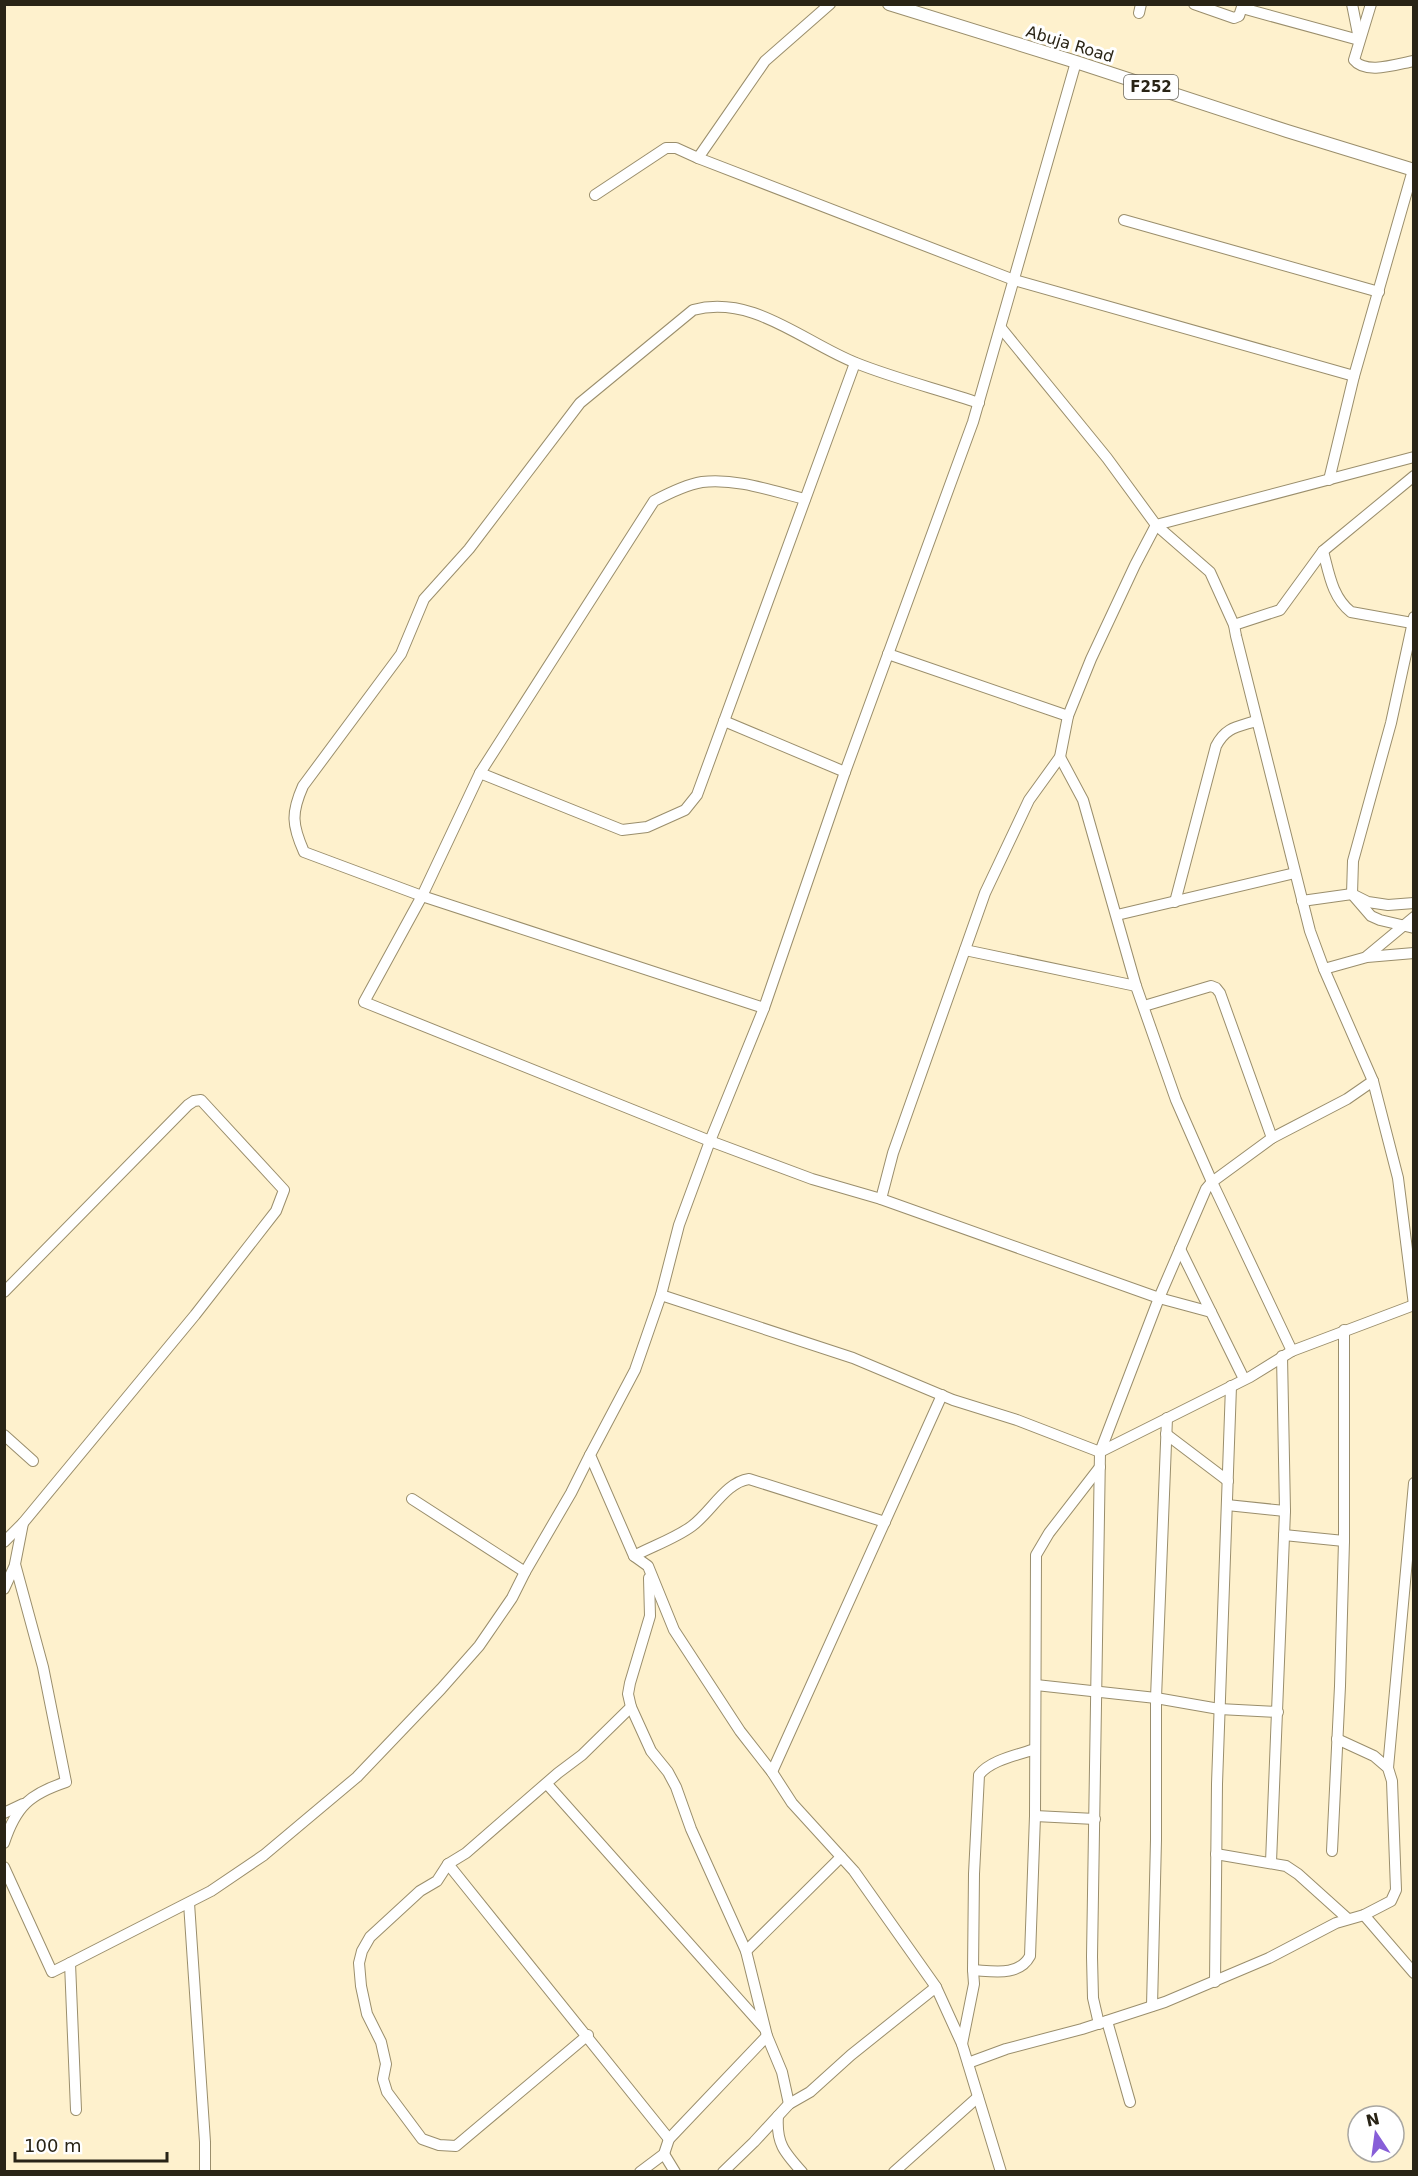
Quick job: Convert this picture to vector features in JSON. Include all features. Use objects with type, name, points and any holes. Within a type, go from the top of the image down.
[{"type":"main road","name":"Abuja Road","points":[[889,4],[1413,170]]},
{"type":"street","points":[[698,158],[765,61],[830,4]]},
{"type":"street","points":[[1194,4],[1234,18],[1239,16],[1243,6],[1359,40]]},
{"type":"street","points":[[1352,4],[1359,40]]},
{"type":"street","points":[[1371,4],[1354,60],[1358,64],[1372,68],[1413,61]]},
{"type":"street","points":[[4,1867],[52,1972],[189,1904],[264,1855],[357,1777],[479,1646],[512,1598],[571,1493],[635,1370],[661,1295],[679,1225],[764,1008],[845,772],[979,402],[1076,62]]},
{"type":"street","points":[[595,195],[666,148],[676,148],[1014,280],[1354,376]]},
{"type":"street","points":[[1329,480],[1354,376],[1413,170]]},
{"type":"street","points":[[1124,220],[1379,292]]},
{"type":"street","points":[[764,1008],[422,896],[304,852],[295,832],[295,806],[303,786],[401,654],[424,599],[469,549],[580,403],[693,310],[710,306],[766,317],[855,363],[979,402]]},
{"type":"street","points":[[661,1295],[853,1358],[942,1395],[1017,1420],[1100,1452],[1231,1386],[1287,1353],[1413,1305],[1408,1216],[1373,1081],[1324,969],[1310,931],[1234,625],[1210,572],[1156,525],[1107,458],[1001,328]]},
{"type":"street","points":[[480,772],[622,830],[647,827],[685,810],[697,795],[855,363]]},
{"type":"street","points":[[881,1199],[893,1153],[985,893],[1029,800],[1060,757],[1068,716],[1091,659],[1156,525],[1413,457]]},
{"type":"street","points":[[1234,625],[1280,610],[1323,551],[1413,476]]},
{"type":"street","points":[[805,499],[741,483],[703,482],[676,489],[654,501],[480,772],[422,896],[364,1002],[710,1141],[812,1179],[881,1199],[1159,1298],[1211,1312]]},
{"type":"street","points":[[1323,551],[1335,592],[1343,605],[1351,612],[1413,620],[1391,723],[1353,861],[1352,894],[1371,916],[1408,927]]},
{"type":"street","points":[[888,654],[1068,716]]},
{"type":"street","points":[[724,721],[845,772]]},
{"type":"street","points":[[1175,902],[1216,746],[1223,733],[1257,721]]},
{"type":"street","points":[[1060,757],[1083,800],[1136,986],[1176,1100],[1287,1353],[1285,1511],[1271,1862]]},
{"type":"street","points":[[1117,915],[1295,873]]},
{"type":"street","points":[[1302,901],[1352,894],[1368,902],[1388,905],[1413,903]]},
{"type":"street","points":[[1367,957],[1408,927],[1413,917]]},
{"type":"street","points":[[965,950],[1136,986]]},
{"type":"street","points":[[1324,969],[1367,957],[1413,953]]},
{"type":"street","points":[[1144,1006],[1210,986],[1216,988],[1220,993],[1272,1138]]},
{"type":"street","points":[[1130,2102],[1093,1998],[1100,1452],[1159,1298],[1202,1196],[1212,1182],[1272,1138],[1347,1099],[1373,1081]]},
{"type":"street","points":[[4,1292],[194,1101],[201,1100],[284,1190],[276,1211],[217,1287],[23,1523],[4,1542]]},
{"type":"street","points":[[1180,1249],[1244,1379]]},
{"type":"street","points":[[1332,1851],[1344,1541],[1344,1330]]},
{"type":"street","points":[[1215,1982],[1219,1709],[1231,1386]]},
{"type":"street","points":[[772,1772],[942,1395]]},
{"type":"street","points":[[1152,2006],[1156,1840],[1156,1698],[1167,1418]]},
{"type":"street","points":[[1166,1434],[1228,1481]]},
{"type":"street","points":[[4,1435],[33,1461]]},
{"type":"street","points":[[590,1455],[634,1556],[648,1566],[674,1630],[740,1731],[772,1772],[792,1803],[854,1870],[936,1987],[962,2044],[1001,2172]]},
{"type":"street","points":[[973,1970],[1007,1972],[1022,1966],[1030,1956],[1035,1816],[1036,1555],[1049,1533],[1100,1467]]},
{"type":"street","points":[[634,1556],[692,1526],[714,1507],[729,1488],[741,1480],[749,1479],[885,1522]]},
{"type":"street","points":[[968,2063],[1006,2049],[1152,2006],[1215,1982],[1391,1901],[1396,1890],[1392,1781],[1388,1768],[1413,1483]]},
{"type":"street","points":[[412,1498],[525,1572]]},
{"type":"street","points":[[1227,1505],[1285,1511]]},
{"type":"street","points":[[4,1589],[15,1564],[23,1523]]},
{"type":"street","points":[[1284,1535],[1344,1541]]},
{"type":"street","points":[[4,1813],[47,1789],[66,1782],[43,1667],[15,1564]]},
{"type":"street","points":[[648,1566],[650,1616],[630,1683],[628,1694],[631,1707],[651,1751],[668,1772],[676,1787],[691,1830],[746,1951],[766,2033],[782,2072],[789,2104]]},
{"type":"street","points":[[1036,1685],[1097,1690],[1219,1709],[1278,1712]]},
{"type":"street","points":[[588,2035],[456,2146],[439,2145],[422,2139],[387,2092],[382,2079],[386,2064],[381,2042],[367,2014],[358,1963],[370,1937],[420,1891],[437,1881],[448,1864],[466,1853],[582,1755],[631,1707]]},
{"type":"street","points":[[1337,1739],[1374,1756],[1388,1768]]},
{"type":"street","points":[[962,2044],[974,1984],[974,1874],[979,1775],[990,1765],[1035,1749]]},
{"type":"street","points":[[547,1784],[766,2033]]},
{"type":"street","points":[[4,1844],[9,1828],[23,1804]]},
{"type":"street","points":[[1035,1816],[1095,1819]]},
{"type":"street","points":[[1216,1854],[1286,1866],[1348,1919]]},
{"type":"street","points":[[746,1951],[841,1857]]},
{"type":"street","points":[[448,1864],[588,2035],[669,2139]]},
{"type":"street","points":[[189,1904],[203,2108],[205,2172]]},
{"type":"street","points":[[1364,1915],[1413,1973]]},
{"type":"street","points":[[70,1963],[76,2109]]},
{"type":"street","points":[[723,2172],[789,2104],[810,2092],[851,2055],[936,1987]]},
{"type":"street","points":[[640,2172],[664,2154],[669,2139],[766,2033]]},
{"type":"street","points":[[894,2172],[978,2097]]},
{"type":"street","points":[[778,2116],[777,2132],[781,2146],[802,2172]]},
{"type":"street","points":[[664,2154],[675,2172]]}]
